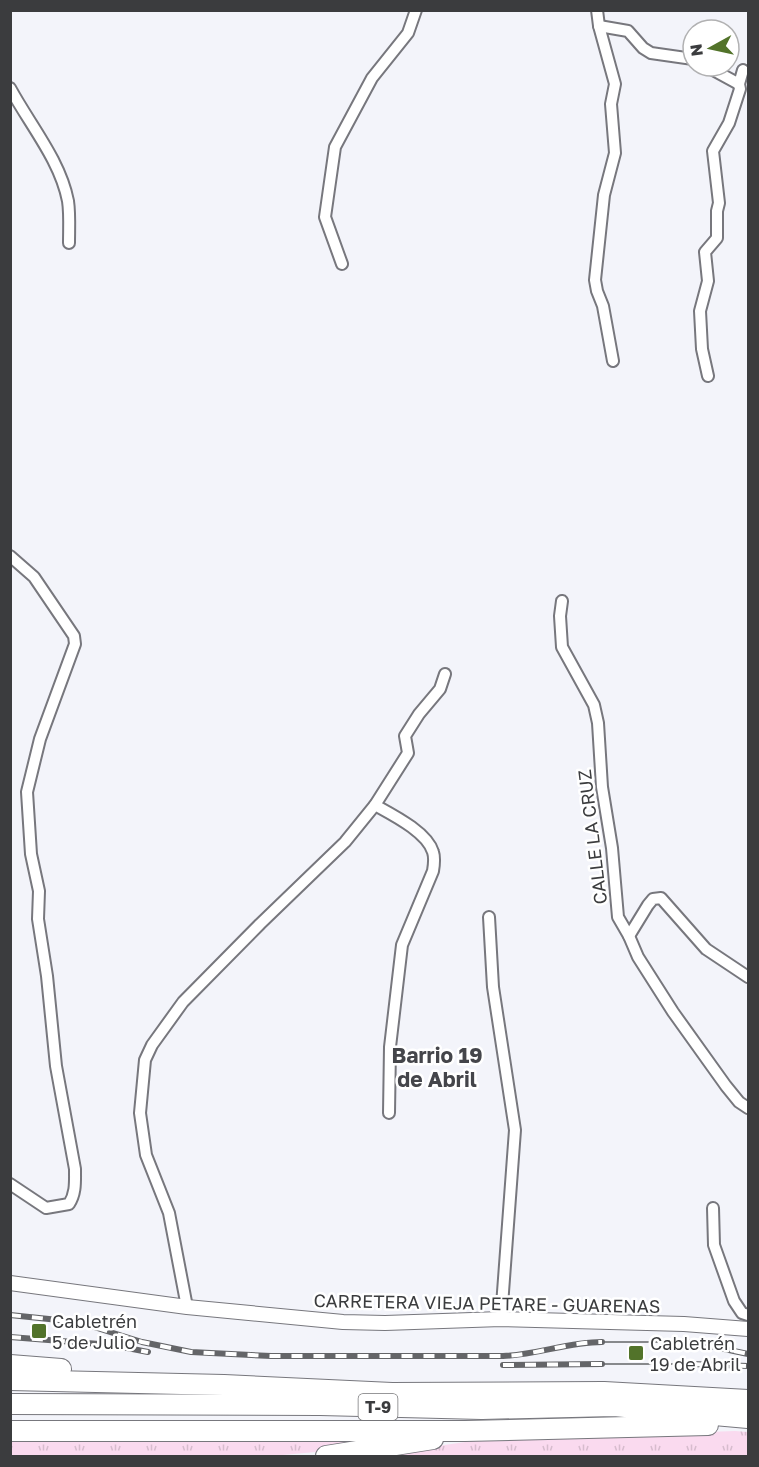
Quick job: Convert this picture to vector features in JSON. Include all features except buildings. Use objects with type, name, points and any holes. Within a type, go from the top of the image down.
[{"type":"highway","points":[[10,1365],[137,1377],[174,1383]]},
{"type":"highway","name":"T-9","points":[[10,1380],[174,1383],[392,1393],[604,1392],[748,1412]]},
{"type":"highway","name":"T-9","points":[[10,1404],[482,1409],[614,1406],[748,1412]]},
{"type":"highway","points":[[10,1431],[465,1431],[712,1425],[748,1412]]},
{"type":"highway","points":[[326,1456],[404,1445],[465,1431]]},
{"type":"street","points":[[342,264],[325,217],[335,147],[372,78],[408,33],[416,10]]},
{"type":"street","points":[[597,10],[599,26],[615,84],[611,104],[615,153],[604,195],[595,280],[603,306],[613,361]]},
{"type":"street","points":[[599,26],[628,31],[643,48],[651,53],[681,57]]},
{"type":"street","points":[[708,376],[702,348],[700,311],[708,281],[705,252],[717,238],[719,203],[713,151],[729,123],[740,89],[743,70]]},
{"type":"street","points":[[728,78],[739,84]]},
{"type":"street","points":[[10,88],[52,158],[66,190],[69,204],[69,243]]},
{"type":"street","points":[[10,556],[34,577],[74,636],[75,644],[40,739],[27,792],[31,854],[39,891],[38,919],[47,976],[56,1066],[75,1169],[75,1186],[69,1204],[46,1208],[10,1184]]},
{"type":"street","name":"CALLE LA CRUZ","points":[[562,601],[560,616],[562,647],[594,705],[598,723],[602,787],[612,848],[618,916],[638,957],[673,1012],[726,1086],[739,1102],[748,1108]]},
{"type":"street","points":[[187,1307],[169,1213],[146,1155],[140,1113],[145,1060],[152,1045],[183,1002],[345,842],[375,806],[408,753],[405,736],[419,714],[440,689],[445,674]]},
{"type":"street","points":[[375,806],[414,828],[433,850],[434,861],[433,871],[402,945],[390,1047],[389,1113]]},
{"type":"street","points":[[629,936],[653,899],[661,898],[705,949],[748,977]]},
{"type":"street","points":[[489,917],[493,987],[515,1130],[501,1319]]},
{"type":"street","points":[[713,1208],[714,1245],[734,1301],[742,1313],[748,1315]]},
{"type":"street","name":"CARRETERA VIEJA PETARE - GUARENAS","points":[[10,1283],[187,1307],[354,1322],[501,1319],[684,1324],[748,1329]]},
{"type":"green space","points":[[748,1432],[748,1456],[369,1456],[479,1440]]},
{"type":"green space","points":[[379,1436],[348,1449],[272,1456],[11,1456],[10,1440]]},
{"type":"tram line","points":[[602,1342],[691,1342]]},
{"type":"tram line","points":[[602,1364],[691,1364]]},
{"type":"railway","points":[[10,1315],[78,1322],[142,1342],[191,1352],[271,1356],[503,1356],[602,1342]]},
{"type":"railway","points":[[10,1337],[112,1345],[148,1352]]},
{"type":"railway","points":[[691,1342],[748,1354]]},
{"type":"railway","points":[[503,1365],[602,1364]]},
{"type":"railway","points":[[691,1364],[748,1366]]},
{"type":"place","name":"Cabletrén 5 de Julio","points":[[39,1331]]},
{"type":"place","name":"Cabletrén 19 de Abril","points":[[636,1353]]},
{"type":"district","name":"Barrio 19 de Abril","points":[[437,1067]]}]
